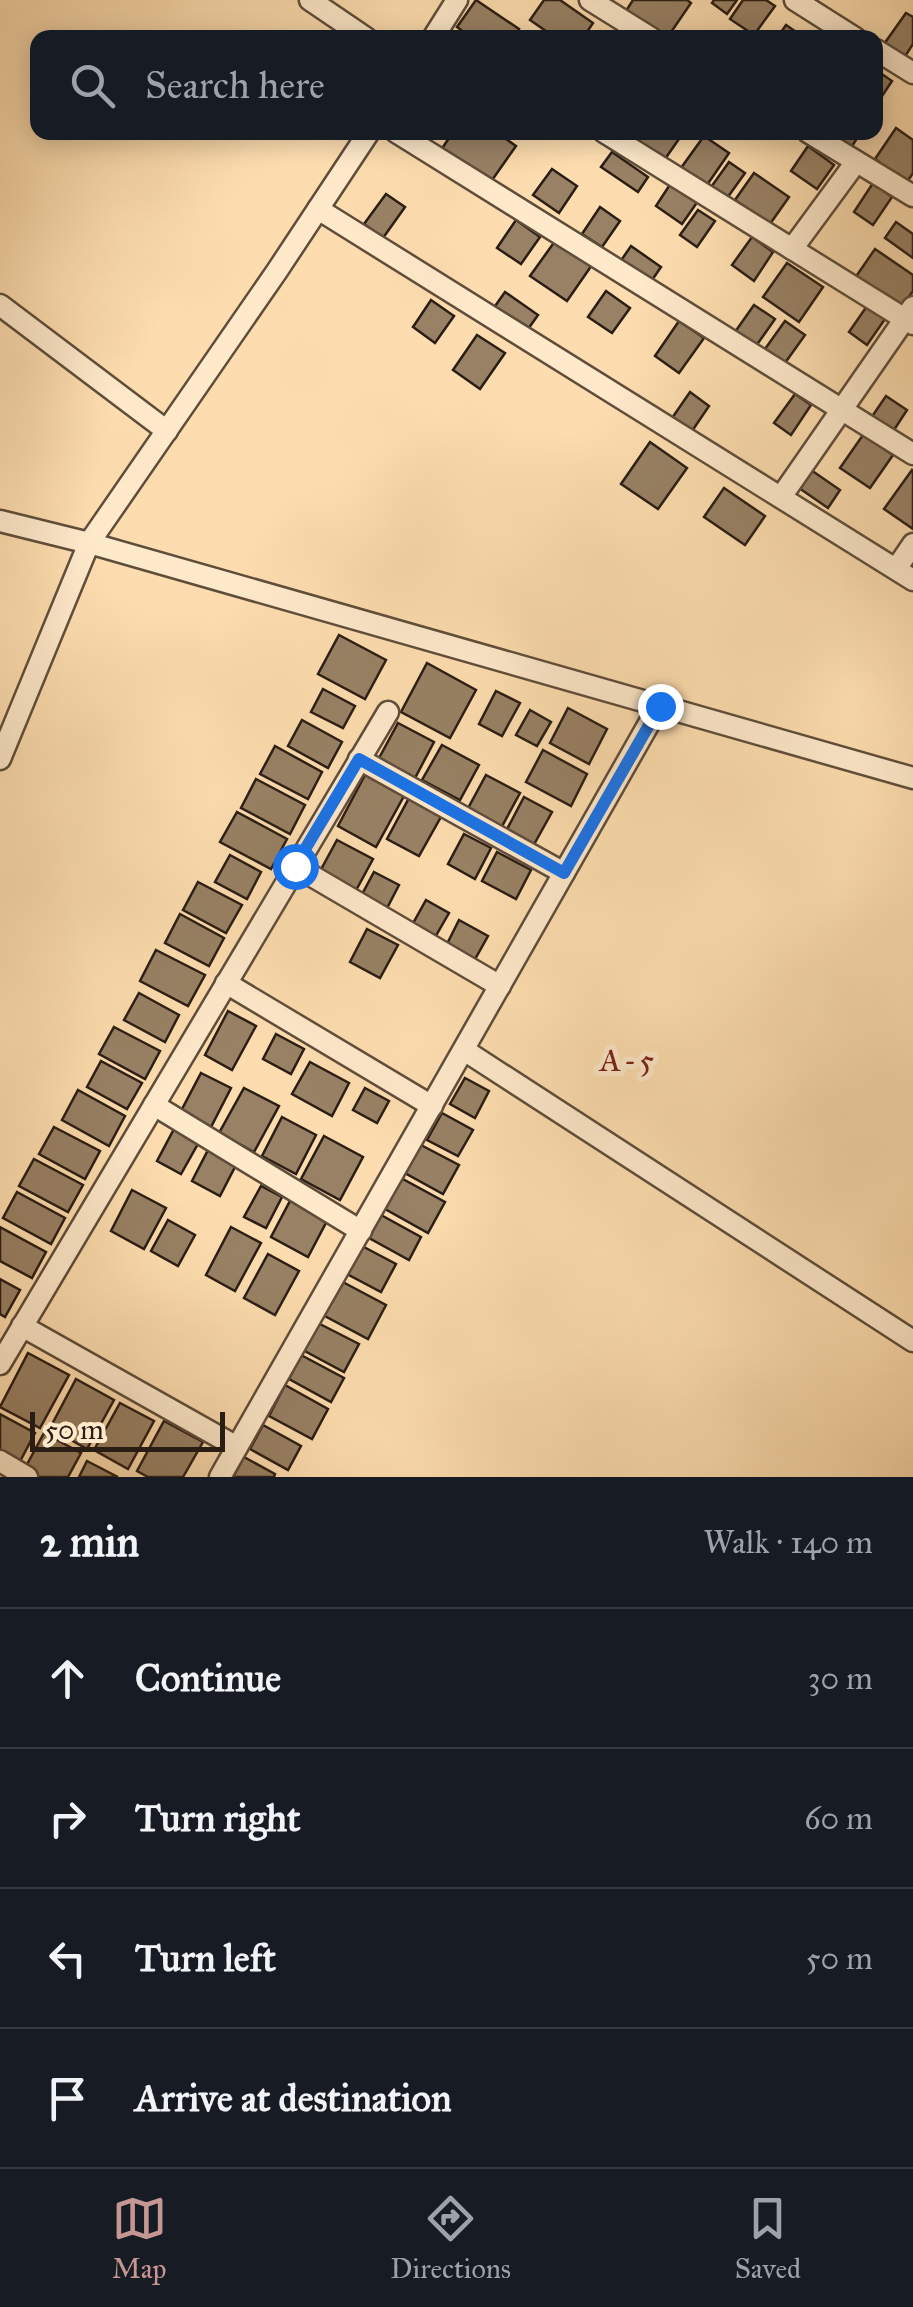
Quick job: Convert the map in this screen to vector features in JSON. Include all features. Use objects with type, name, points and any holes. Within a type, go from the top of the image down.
[{"type":"street","points":[[310,0],[354,30]]},
{"type":"street","points":[[443,30],[458,0]]},
{"type":"street","points":[[590,0],[639,30]]},
{"type":"street","points":[[795,0],[843,30]]},
{"type":"street","points":[[883,54],[913,73]]},
{"type":"street","points":[[0,759],[90,542],[364,140]]},
{"type":"street","points":[[409,140],[913,454]]},
{"type":"street","points":[[617,140],[792,249],[910,316],[782,497]]},
{"type":"street","points":[[821,140],[913,196]]},
{"type":"street","points":[[792,249],[856,162]]},
{"type":"street","points":[[318,209],[904,574],[913,544]]},
{"type":"street","points":[[0,305],[167,431]]},
{"type":"street","points":[[0,521],[90,542],[913,778]]},
{"type":"street","points":[[220,1477],[660,706]]},
{"type":"street","points":[[0,1364],[388,712]]},
{"type":"street","points":[[359,759],[564,873]]},
{"type":"street","points":[[295,866],[500,986]]},
{"type":"street","points":[[226,984],[432,1106]]},
{"type":"street","points":[[464,1050],[913,1341]]},
{"type":"street","points":[[154,1105],[361,1231]]},
{"type":"street","points":[[22,1326],[237,1447]]},
{"type":"street","points":[[0,1462],[27,1477]]},
{"type":"building","points":[[476,0],[519,29],[461,30],[457,27]]},
{"type":"building","points":[[544,0],[560,0],[593,23],[588,30],[544,30],[530,20]]},
{"type":"building","points":[[633,0],[691,3],[672,30],[653,30],[626,11]]},
{"type":"building","points":[[737,0],[727,14],[712,3]]},
{"type":"building","points":[[743,0],[766,0],[775,6],[758,30],[746,30],[730,19]]},
{"type":"building","points":[[906,13],[913,17],[913,44],[904,58],[884,44]]},
{"type":"building","points":[[883,75],[892,81],[883,94]]},
{"type":"building","points":[[896,128],[913,140],[913,173],[907,182],[875,159]]},
{"type":"building","points":[[448,140],[507,140],[516,146],[490,183],[441,150]]},
{"type":"building","points":[[636,140],[678,140],[665,159]]},
{"type":"building","points":[[701,140],[710,140],[729,153],[707,185],[681,168]]},
{"type":"building","points":[[834,140],[856,140],[849,151]]},
{"type":"building","points":[[808,146],[834,165],[817,189],[791,171]]},
{"type":"building","points":[[612,152],[648,177],[638,192],[601,167]]},
{"type":"building","points":[[729,162],[745,173],[725,201],[709,190]]},
{"type":"building","points":[[552,169],[577,186],[559,213],[533,195]]},
{"type":"building","points":[[754,173],[789,197],[770,224],[735,200]]},
{"type":"building","points":[[671,183],[698,201],[682,224],[656,206]]},
{"type":"building","points":[[873,183],[892,197],[873,225],[854,212]]},
{"type":"building","points":[[386,194],[405,207],[383,238],[364,224]]},
{"type":"building","points":[[600,207],[620,221],[602,247],[582,234]]},
{"type":"building","points":[[698,210],[715,221],[697,247],[680,235]]},
{"type":"building","points":[[516,220],[540,237],[521,264],[497,248]]},
{"type":"building","points":[[896,222],[913,234],[913,258],[885,238]]},
{"type":"building","points":[[558,237],[594,262],[567,301],[530,276]]},
{"type":"building","points":[[752,237],[773,252],[754,281],[732,265]]},
{"type":"building","points":[[631,246],[661,267],[650,283],[620,262]]},
{"type":"building","points":[[875,249],[913,275],[913,291],[900,309],[855,278]]},
{"type":"building","points":[[787,263],[823,287],[799,322],[763,297]]},
{"type":"building","points":[[606,291],[630,308],[612,333],[588,317]]},
{"type":"building","points":[[505,292],[538,315],[526,332],[493,309]]},
{"type":"building","points":[[431,300],[454,316],[435,343],[413,327]]},
{"type":"building","points":[[754,305],[775,319],[756,346],[735,332]]},
{"type":"building","points":[[867,306],[885,319],[867,345],[849,332]]},
{"type":"building","points":[[679,321],[704,338],[679,373],[655,356]]},
{"type":"building","points":[[785,321],[805,335],[785,363],[765,349]]},
{"type":"building","points":[[477,335],[505,353],[480,389],[453,370]]},
{"type":"building","points":[[690,392],[709,406],[690,434],[670,421]]},
{"type":"building","points":[[795,394],[811,405],[791,435],[774,423]]},
{"type":"building","points":[[886,396],[907,410],[892,433],[871,418]]},
{"type":"building","points":[[863,435],[893,455],[870,488],[840,468]]},
{"type":"building","points":[[650,442],[687,468],[658,509],[621,484]]},
{"type":"building","points":[[811,470],[840,490],[828,508],[799,488]]},
{"type":"building","points":[[913,471],[913,529],[884,509]]},
{"type":"building","points":[[724,488],[765,516],[745,545],[704,517]]},
{"type":"building","points":[[339,635],[386,660],[365,699],[318,674]]},
{"type":"building","points":[[427,663],[476,690],[450,738],[401,712]]},
{"type":"building","points":[[323,689],[355,706],[343,728],[311,712]]},
{"type":"building","points":[[496,691],[520,703],[502,736],[479,724]]},
{"type":"building","points":[[568,708],[607,729],[589,764],[550,743]]},
{"type":"building","points":[[530,710],[551,722],[537,746],[516,735]]},
{"type":"building","points":[[302,720],[342,742],[328,768],[288,746]]},
{"type":"building","points":[[398,723],[434,742],[414,780],[378,760]]},
{"type":"building","points":[[442,745],[479,765],[460,800],[422,780]]},
{"type":"building","points":[[275,746],[322,772],[308,799],[260,774]]},
{"type":"building","points":[[543,750],[587,774],[571,806],[526,782]]},
{"type":"building","points":[[365,775],[404,796],[376,847],[338,826]]},
{"type":"building","points":[[486,775],[520,793],[500,830],[466,812]]},
{"type":"building","points":[[256,779],[305,805],[290,834],[241,808]]},
{"type":"building","points":[[524,797],[552,812],[532,848],[505,833]]},
{"type":"building","points":[[409,798],[442,815],[419,856],[387,839]]},
{"type":"building","points":[[237,812],[287,839],[271,869],[220,842]]},
{"type":"building","points":[[464,834],[491,848],[475,879],[448,864]]},
{"type":"building","points":[[337,840],[373,859],[354,894],[318,875]]},
{"type":"building","points":[[497,852],[531,870],[516,899],[482,881]]},
{"type":"building","points":[[230,855],[261,872],[247,899],[215,882]]},
{"type":"building","points":[[374,872],[399,885],[385,912],[360,898]]},
{"type":"building","points":[[198,882],[242,905],[226,933],[183,910]]},
{"type":"building","points":[[426,900],[449,913],[434,939],[411,927]]},
{"type":"building","points":[[180,914],[224,938],[209,966],[165,943]]},
{"type":"building","points":[[459,920],[488,936],[474,961],[446,946]]},
{"type":"building","points":[[367,929],[398,945],[380,978],[350,962]]},
{"type":"building","points":[[156,950],[205,975],[188,1006],[140,981]]},
{"type":"building","points":[[139,993],[179,1015],[165,1042],[124,1020]]},
{"type":"building","points":[[228,1011],[256,1026],[232,1070],[205,1055]]},
{"type":"building","points":[[114,1027],[160,1051],[145,1079],[99,1054]]},
{"type":"building","points":[[276,1034],[304,1049],[291,1074],[263,1059]]},
{"type":"building","points":[[101,1061],[142,1083],[127,1109],[87,1087]]},
{"type":"building","points":[[310,1062],[349,1083],[332,1116],[292,1094]]},
{"type":"building","points":[[201,1073],[231,1088],[211,1127],[181,1111]]},
{"type":"building","points":[[465,1078],[489,1091],[475,1118],[450,1104]]},
{"type":"building","points":[[244,1088],[279,1106],[254,1152],[219,1133]]},
{"type":"building","points":[[365,1088],[389,1101],[377,1123],[353,1110]]},
{"type":"building","points":[[78,1090],[125,1116],[109,1146],[62,1120]]},
{"type":"building","points":[[442,1113],[473,1130],[458,1156],[427,1140]]},
{"type":"building","points":[[282,1117],[316,1135],[296,1174],[262,1156]]},
{"type":"building","points":[[54,1127],[100,1151],[85,1179],[39,1154]]},
{"type":"building","points":[[174,1129],[199,1142],[181,1174],[157,1161]]},
{"type":"building","points":[[324,1136],[363,1157],[340,1200],[301,1179]]},
{"type":"building","points":[[419,1144],[459,1165],[443,1194],[403,1172]]},
{"type":"building","points":[[208,1150],[236,1165],[220,1196],[192,1181]]},
{"type":"building","points":[[34,1159],[83,1185],[68,1212],[19,1186]]},
{"type":"building","points":[[401,1178],[445,1202],[428,1233],[385,1209]]},
{"type":"building","points":[[261,1186],[282,1197],[266,1228],[244,1217]]},
{"type":"building","points":[[132,1190],[166,1208],[144,1249],[111,1231]]},
{"type":"building","points":[[17,1192],[65,1218],[51,1244],[3,1218]]},
{"type":"building","points":[[291,1199],[328,1219],[308,1257],[271,1237]]},
{"type":"building","points":[[381,1215],[421,1237],[409,1260],[369,1238]]},
{"type":"building","points":[[168,1220],[195,1235],[178,1266],[151,1251]]},
{"type":"building","points":[[0,1227],[46,1252],[32,1278],[0,1261]]},
{"type":"building","points":[[231,1227],[261,1243],[235,1291],[206,1275]]},
{"type":"building","points":[[362,1246],[396,1264],[381,1292],[347,1274]]},
{"type":"building","points":[[268,1254],[299,1271],[275,1315],[244,1298]]},
{"type":"building","points":[[0,1279],[20,1290],[5,1317],[0,1314]]},
{"type":"building","points":[[339,1280],[386,1305],[368,1339],[321,1314]]},
{"type":"building","points":[[316,1322],[359,1344],[344,1372],[301,1349]]},
{"type":"building","points":[[28,1353],[69,1375],[40,1428],[0,1407]]},
{"type":"building","points":[[301,1355],[344,1378],[331,1402],[289,1379]]},
{"type":"building","points":[[76,1379],[114,1400],[87,1449],[50,1428]]},
{"type":"building","points":[[285,1385],[328,1409],[312,1439],[269,1416]]},
{"type":"building","points":[[120,1403],[154,1421],[128,1469],[94,1450]]},
{"type":"building","points":[[0,1414],[35,1433],[17,1467],[0,1458]]},
{"type":"building","points":[[164,1421],[203,1442],[183,1477],[148,1477],[137,1471]]},
{"type":"building","points":[[263,1425],[301,1446],[288,1470],[250,1449]]},
{"type":"building","points":[[44,1433],[81,1453],[68,1477],[37,1477],[24,1470]]},
{"type":"building","points":[[244,1457],[275,1474],[274,1477],[233,1477]]},
{"type":"building","points":[[87,1461],[118,1477],[79,1477]]},
{"type":"district","name":"A-5","points":[[628,1060]]},
{"type":"route","points":[[295,866],[359,759],[564,873],[660,706]]}]
